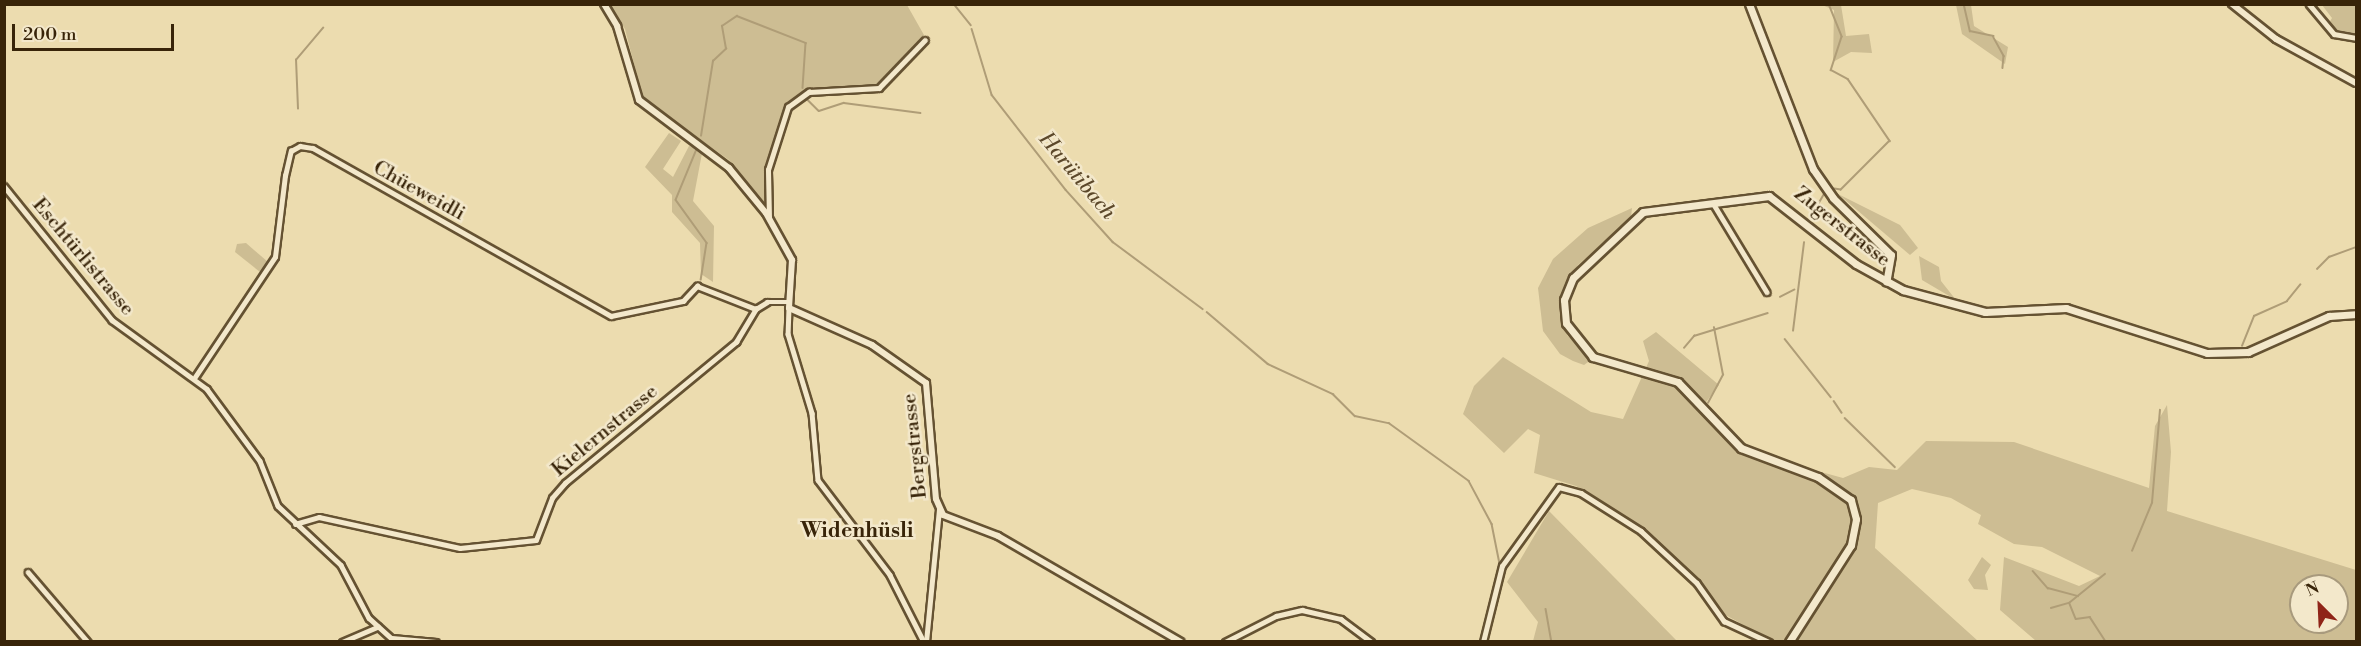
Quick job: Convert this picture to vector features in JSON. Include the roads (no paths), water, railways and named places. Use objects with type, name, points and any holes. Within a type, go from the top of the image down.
[{"type":"main road","name":"Zugerstrasse","points":[[1749,4],[1813,169],[1833,198],[1891,255],[1886,282]]},
{"type":"main road","name":"Zugerstrasse","points":[[1789,642],[1851,545],[1856,519],[1851,500],[1818,477],[1742,448],[1678,382],[1593,357],[1574,340],[1565,320],[1573,278],[1638,215],[1666,205],[1713,203],[1750,195],[1777,199],[1886,282],[1985,312],[2073,310],[2166,343],[2217,355],[2248,352],[2329,316],[2356,314]]},
{"type":"street","points":[[604,4],[620,33],[639,100],[729,168],[769,219],[792,260],[789,346],[814,425],[818,480],[890,574],[925,642]]},
{"type":"street","points":[[2232,4],[2276,39],[2356,82]]},
{"type":"street","points":[[2309,4],[2334,34],[2356,38]]},
{"type":"street","points":[[769,219],[768,170],[788,107],[809,92],[879,88],[925,40]]},
{"type":"street","name":"Chüeweidli","points":[[195,377],[275,257],[285,176],[291,151],[300,146],[313,148],[611,316],[683,301],[697,286],[756,309]]},
{"type":"street","name":"Eschtürlistrasse","points":[[4,186],[112,320],[195,377],[260,461],[273,498],[295,524],[341,565],[378,627],[394,640]]},
{"type":"street","points":[[1713,203],[1767,292]]},
{"type":"street","points":[[756,309],[767,302],[789,305]]},
{"type":"street","name":"Bergstrasse","points":[[789,305],[872,345],[926,383],[939,510],[954,522],[998,536],[1181,642]]},
{"type":"street","name":"Kielernstrasse","points":[[295,524],[319,517],[460,548],[536,540],[565,483],[736,342],[756,309]]},
{"type":"street","points":[[1483,642],[1503,566],[1559,487],[1581,492],[1641,531],[1697,583],[1724,621],[1769,642]]},
{"type":"street","points":[[925,642],[939,510]]},
{"type":"street","points":[[28,572],[88,642]]},
{"type":"street","points":[[1225,642],[1276,616],[1302,610],[1341,619],[1371,642]]},
{"type":"street","points":[[342,642],[378,627]]},
{"type":"street","points":[[394,640],[436,642]]},
{"type":"waterway","name":"Harütibach","points":[[954,4],[971,25]]},
{"type":"waterway","points":[[1829,4],[1842,37],[1831,70],[1848,79],[1890,141],[1841,190],[1835,189]]},
{"type":"waterway","points":[[1964,4],[1970,31],[1993,36],[2004,56],[2003,68]]},
{"type":"waterway","points":[[701,136],[713,61],[726,49],[722,26],[737,16],[806,43],[803,88]]},
{"type":"waterway","points":[[298,109],[296,60],[323,28]]},
{"type":"waterway","name":"Harütibach","points":[[972,29],[992,95],[1066,190],[1113,242],[1203,309]]},
{"type":"waterway","points":[[806,98],[819,111],[844,103],[920,113]]},
{"type":"waterway","points":[[698,147],[676,200],[707,243],[701,280]]},
{"type":"waterway","points":[[1813,213],[1824,194]]},
{"type":"waterway","points":[[1793,331],[1804,243]]},
{"type":"waterway","points":[[2317,269],[2329,257],[2356,247]]},
{"type":"waterway","points":[[2242,346],[2254,316],[2287,301],[2300,285]]},
{"type":"waterway","points":[[1780,297],[1794,290]]},
{"type":"waterway","points":[[1207,312],[1268,364],[1333,394],[1355,416],[1389,423],[1469,481],[1492,524],[1500,564]]},
{"type":"waterway","points":[[1684,348],[1694,336],[1768,313]]},
{"type":"waterway","points":[[1708,403],[1723,375],[1714,328]]},
{"type":"waterway","points":[[1785,339],[1831,397]]},
{"type":"waterway","points":[[1834,401],[1842,413]]},
{"type":"waterway","points":[[2132,551],[2152,503],[2160,410]]},
{"type":"waterway","points":[[1845,418],[1895,467]]},
{"type":"waterway","points":[[2033,571],[2048,588],[2078,596]]},
{"type":"waterway","points":[[2051,608],[2069,603],[2105,574]]},
{"type":"waterway","points":[[2070,604],[2076,619],[2090,617],[2106,642]]},
{"type":"waterway","points":[[1546,609],[1552,642]]},
{"type":"waterway","points":[[1259,629],[1283,616]]},
{"type":"waterway","points":[[1486,642],[1489,628]]},
{"type":"waterway","points":[[1360,636],[1366,642]]},
{"type":"district","name":"Widenhüsli","points":[[857,531]]}]
